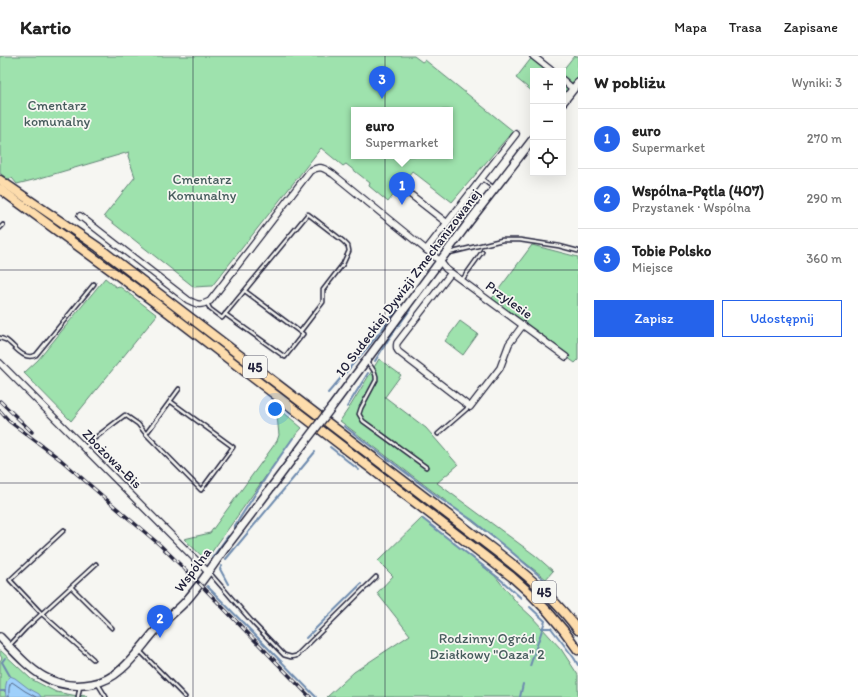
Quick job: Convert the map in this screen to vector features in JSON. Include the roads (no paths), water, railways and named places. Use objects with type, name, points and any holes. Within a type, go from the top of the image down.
[{"type":"main road","name":"45","points":[[0,180],[103,251],[497,552],[538,586],[556,604],[578,630]]},
{"type":"main road","name":"45","points":[[0,189],[143,294],[512,577],[541,603],[561,626],[578,650]]},
{"type":"street","points":[[533,56],[548,68]]},
{"type":"street","points":[[566,81],[576,86],[566,98]]},
{"type":"street","points":[[426,250],[516,134]]},
{"type":"street","name":"10 Sudeckiej Dywizji Zmechanizowanej","points":[[305,442],[445,254],[530,144]]},
{"type":"street","name":"Przylesie","points":[[206,303],[210,301],[310,171],[316,168],[324,168],[440,261],[451,273],[566,357]]},
{"type":"street","points":[[406,191],[446,223]]},
{"type":"street","points":[[80,216],[188,300],[200,305],[206,303]]},
{"type":"street","points":[[451,273],[397,343],[396,349],[470,406],[500,368],[509,344],[523,325]]},
{"type":"street","name":"Zbożowa-Bis","points":[[0,362],[208,572]]},
{"type":"street","name":"Wspólna","points":[[0,637],[31,669],[60,684],[80,686],[98,683],[108,679],[125,666],[161,624],[186,600],[305,442]]},
{"type":"lane","points":[[481,179],[495,188]]},
{"type":"lane","points":[[206,303],[210,309],[222,318],[308,214],[343,241],[348,246],[349,251],[343,264],[323,290],[323,302],[300,332]]},
{"type":"lane","points":[[445,254],[502,240],[520,240],[559,246],[578,251]]},
{"type":"lane","points":[[461,280],[482,252]]},
{"type":"lane","points":[[0,338],[6,340],[20,353],[25,355],[36,355],[94,284]]},
{"type":"lane","points":[[225,314],[285,357],[303,334],[245,291]]},
{"type":"lane","points":[[366,360],[370,364],[376,376],[376,380],[359,414],[363,421],[426,467]]},
{"type":"lane","points":[[146,434],[179,389]]},
{"type":"lane","points":[[85,448],[91,441],[125,415],[138,424],[201,490],[233,448],[170,401]]},
{"type":"lane","points":[[438,434],[470,406]]},
{"type":"lane","points":[[64,530],[10,580],[42,614],[93,659]]},
{"type":"lane","points":[[9,647],[26,628],[96,564]]},
{"type":"lane","points":[[208,572],[284,655],[291,657],[296,656],[376,577]]},
{"type":"lane","points":[[71,587],[112,628]]},
{"type":"lane","points":[[139,650],[185,697]]},
{"type":"lane","points":[[98,683],[106,697]]},
{"type":"lane","points":[[78,697],[80,686]]},
{"type":"water","points":[[10,676],[39,694],[41,697],[6,697],[6,683]]},
{"type":"waterway","points":[[328,393],[368,347],[401,305]]},
{"type":"waterway","points":[[375,361],[410,310]]},
{"type":"waterway","points":[[347,407],[368,373]]},
{"type":"waterway","points":[[344,426],[442,500],[472,520],[555,589]]},
{"type":"waterway","points":[[234,527],[293,438]]},
{"type":"waterway","points":[[330,447],[359,470]]},
{"type":"waterway","points":[[226,559],[315,452]]},
{"type":"waterway","points":[[423,519],[500,579],[521,598]]},
{"type":"waterway","points":[[212,558],[228,536]]},
{"type":"waterway","points":[[222,566],[220,569],[228,584]]},
{"type":"waterway","points":[[306,638],[361,584]]},
{"type":"waterway","points":[[207,586],[316,697]]},
{"type":"waterway","points":[[530,607],[545,621],[530,666]]},
{"type":"waterway","points":[[542,628],[551,628],[578,665]]},
{"type":"waterway","points":[[5,658],[2,662],[10,676]]},
{"type":"waterway","points":[[520,697],[523,684]]},
{"type":"waterway","points":[[0,691],[5,691]]},
{"type":"railway","points":[[0,401],[32,432]]},
{"type":"railway","points":[[0,411],[9,421],[61,460],[160,545],[310,697]]},
{"type":"place","name":"Tobie Polsko","points":[[382,99]]},
{"type":"place","name":"euro","points":[[402,205]]},
{"type":"place","name":"Wspólna-Pętla (407)","points":[[160,638]]},
{"type":"park label","name":"Cmentarz komunalny","points":[[57,114]]},
{"type":"park label","name":"Cmentarz Komunalny","points":[[202,188]]},
{"type":"park label","name":"Rodzinny Ogród Działkowy \"Oaza\" 2","points":[[487,646]]}]
